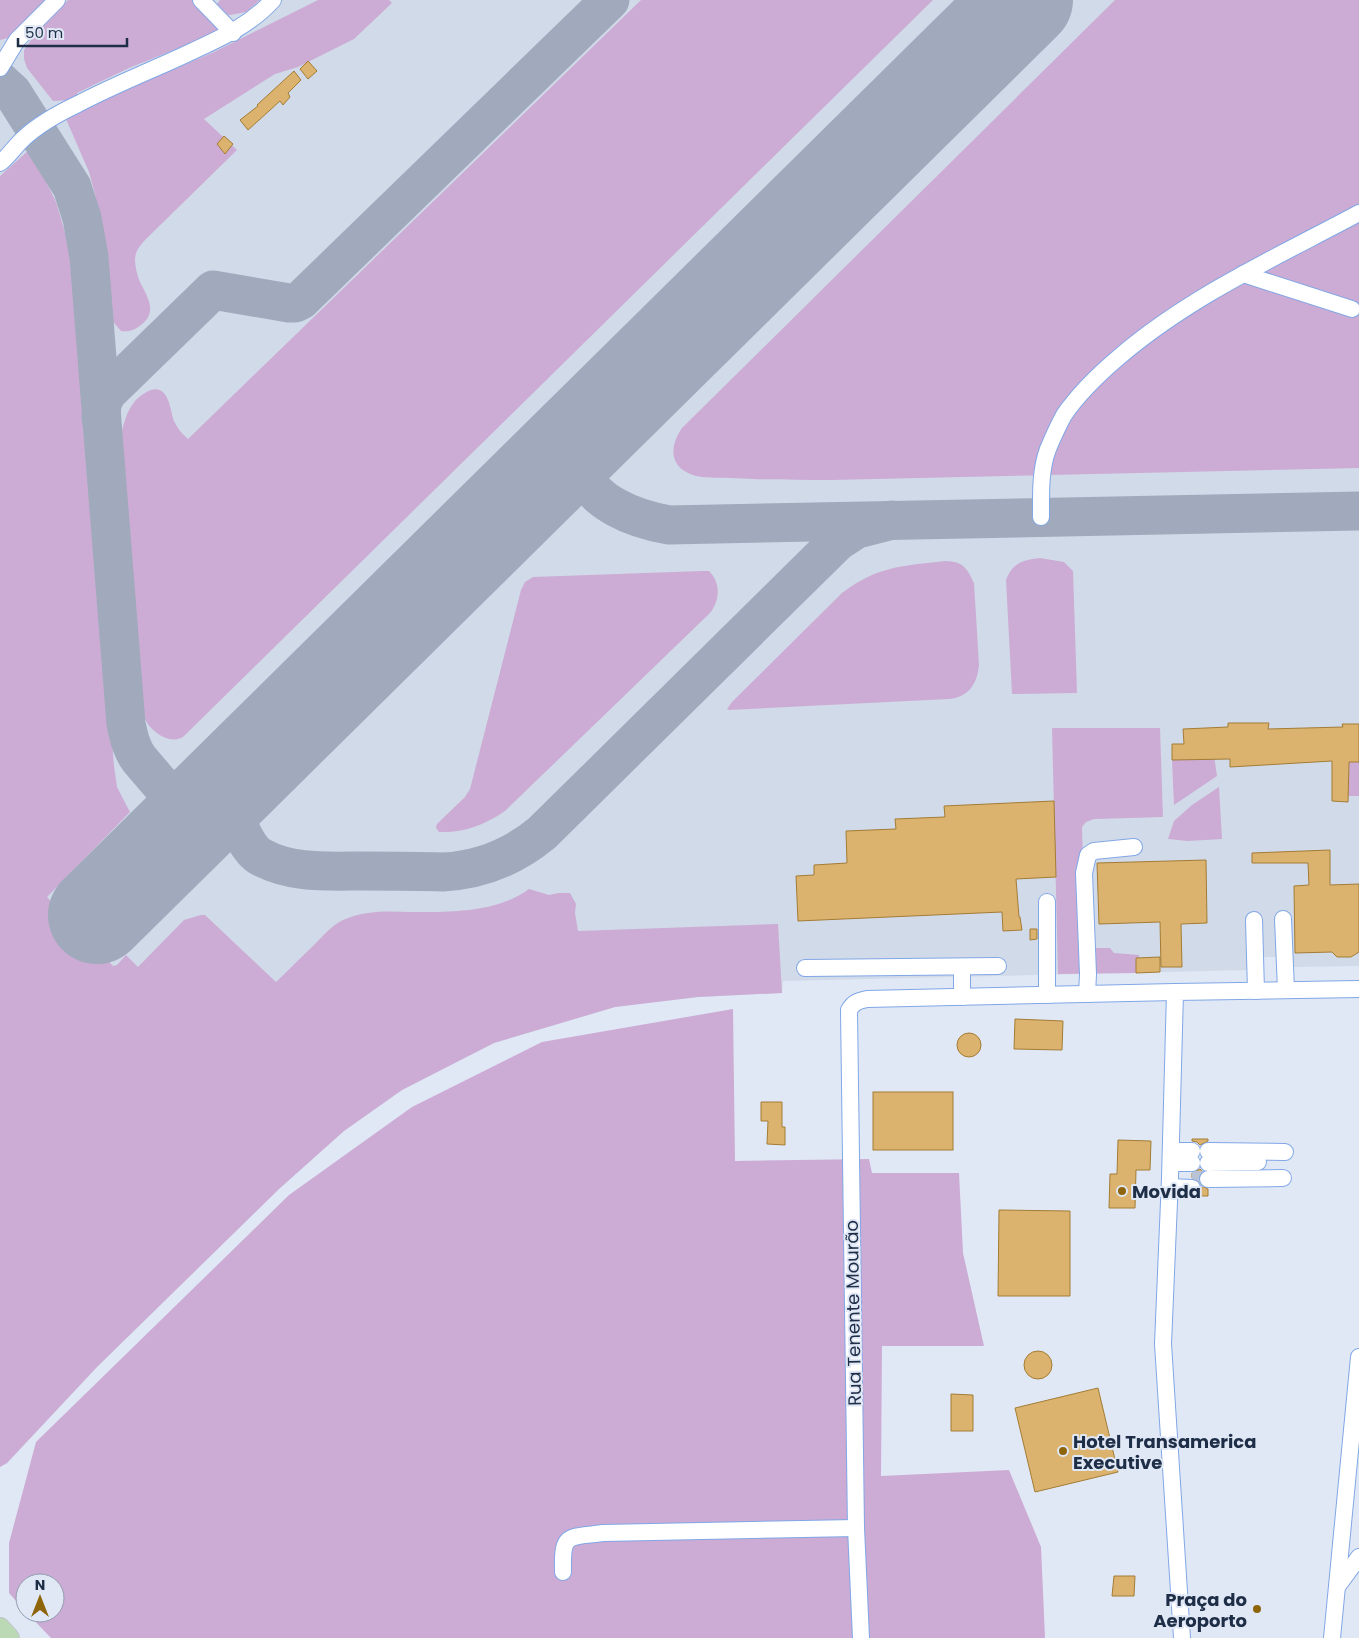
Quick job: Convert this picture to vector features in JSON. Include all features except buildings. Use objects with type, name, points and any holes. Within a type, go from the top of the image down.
[{"type":"main road","points":[[0,1628],[8,1638]]},
{"type":"street","points":[[0,68],[17,40],[57,0]]},
{"type":"street","points":[[0,163],[35,128],[78,104],[233,33],[258,15],[273,0]]},
{"type":"street","points":[[207,2],[233,33]]},
{"type":"street","points":[[1041,517],[1043,466],[1056,429],[1065,414],[1109,366],[1160,324],[1244,274],[1359,213]]},
{"type":"street","points":[[1244,274],[1352,309]]},
{"type":"street","points":[[1087,994],[1084,873],[1088,855],[1094,851],[1134,847]]},
{"type":"street","points":[[1047,902],[1047,995]]},
{"type":"street","points":[[1254,920],[1256,991]]},
{"type":"street","points":[[1283,920],[1286,990]]},
{"type":"street","points":[[962,966],[962,997],[1359,989]]},
{"type":"street","points":[[804,968],[998,966]]},
{"type":"street","points":[[1175,992],[1163,1344],[1182,1638]]},
{"type":"street","points":[[1142,993],[1161,1003],[1174,1024]]},
{"type":"street","name":"Rua Tenente Mourão","points":[[861,1638],[856,1528],[849,1010],[856,1002],[867,999],[962,997]]},
{"type":"street","points":[[1170,1170],[1200,1170],[1283,1170],[1200,1170],[1170,1170]]},
{"type":"street","points":[[1332,1638],[1359,1357]]},
{"type":"street","points":[[563,1572],[565,1542],[572,1537],[603,1533],[856,1528]]},
{"type":"street","points":[[1336,1589],[1359,1557]]},
{"type":"shaded area","points":[[0,0],[1359,0],[1359,966],[1292,967],[1290,957],[1251,957],[1249,970],[783,981],[782,993],[698,997],[615,1007],[494,1043],[402,1090],[344,1131],[279,1189],[97,1367],[7,1463],[0,1467]]},
{"type":"shaded area","points":[[0,0],[45,0],[8,38],[0,40]]},
{"type":"shaded area","points":[[68,0],[192,0],[213,20],[219,30],[216,33],[129,68],[77,93],[77,97],[72,100],[53,101],[27,68],[24,50],[36,33]]},
{"type":"shaded area","points":[[220,0],[260,0],[246,12],[228,15],[217,4]]},
{"type":"shaded area","points":[[318,0],[389,0],[392,3],[354,39],[298,67],[275,74],[204,119],[237,150],[138,249],[135,257],[136,269],[149,301],[150,311],[146,320],[135,329],[121,331],[108,316],[100,221],[95,194],[89,172],[66,119],[114,95],[214,52]]},
{"type":"shaded area","points":[[641,0],[933,0],[183,737],[172,739],[156,733],[143,715],[120,449],[124,422],[130,409],[138,398],[146,392],[157,389],[162,391],[168,400],[175,424],[188,439]]},
{"type":"shaded area","points":[[1115,0],[1359,0],[1359,468],[769,480],[702,477],[693,475],[679,467],[675,461],[674,448],[675,441],[682,428]]},
{"type":"shaded area","points":[[29,150],[56,202],[72,256],[83,371],[114,766],[117,787],[130,812],[47,897],[113,966],[117,965],[126,955],[138,967],[184,920],[205,915],[276,982],[331,928],[339,922],[360,914],[394,911],[441,912],[472,910],[502,903],[529,889],[549,895],[570,893],[576,904],[575,913],[578,931],[778,924],[782,993],[698,997],[615,1007],[494,1043],[402,1090],[344,1131],[279,1189],[97,1367],[7,1463],[0,1467],[0,176]]},
{"type":"shaded area","points":[[1040,558],[1064,562],[1073,571],[1077,693],[1012,694],[1006,580],[1011,570],[1019,563]]},
{"type":"shaded area","points":[[945,561],[964,566],[974,583],[979,665],[974,684],[962,696],[949,699],[727,709],[842,593],[855,584],[879,572],[903,566]]},
{"type":"shaded area","points":[[709,571],[716,581],[718,592],[716,603],[710,613],[505,811],[473,827],[457,831],[439,832],[436,828],[437,824],[465,797],[470,789],[521,590],[525,582],[533,577]]},
{"type":"shaded area","points":[[1052,728],[1160,728],[1163,817],[1094,819],[1086,822],[1082,827],[1087,948],[1110,948],[1114,953],[1139,955],[1139,973],[1058,974]]},
{"type":"shaded area","points":[[1210,728],[1217,776],[1174,805],[1172,760],[1209,759]]},
{"type":"shaded area","points":[[1349,762],[1359,762],[1359,796],[1348,796]]},
{"type":"shaded area","points":[[1219,787],[1222,839],[1188,841],[1168,839],[1174,821],[1192,805]]},
{"type":"shaded area","points":[[733,1009],[735,1161],[869,1159],[872,1173],[959,1173],[963,1253],[984,1346],[882,1346],[881,1476],[1009,1470],[1041,1547],[1045,1638],[51,1638],[37,1623],[65,1623],[65,1573],[15,1573],[15,1600],[9,1593],[9,1543],[36,1442],[289,1195],[412,1107],[542,1042]]},
{"type":"taxiway","points":[[101,418],[102,403],[107,393],[213,290],[289,303],[301,300],[610,0]]},
{"type":"taxiway","points":[[0,81],[12,92],[72,187],[82,218],[89,257],[126,724],[136,755],[192,821]]},
{"type":"taxiway","points":[[579,439],[580,466],[585,479],[593,490],[616,507],[629,513],[669,525],[1359,511]]},
{"type":"taxiway","points":[[255,758],[239,794],[237,814],[238,823],[244,836],[253,850],[261,857],[298,869],[323,871],[443,872],[457,871],[496,861],[520,849],[542,833],[837,542],[857,529],[892,520]]},
{"type":"runway","points":[[97,915],[1024,0]]},
{"type":"tunnel","points":[[1192,1179],[1208,1179]]},
{"type":"place","name":"Movida","points":[[1122,1191]]},
{"type":"place","name":"Hotel Transamerica Executive","points":[[1063,1451]]},
{"type":"place","name":"Praça do Aeroporto","points":[[1257,1609]]}]
